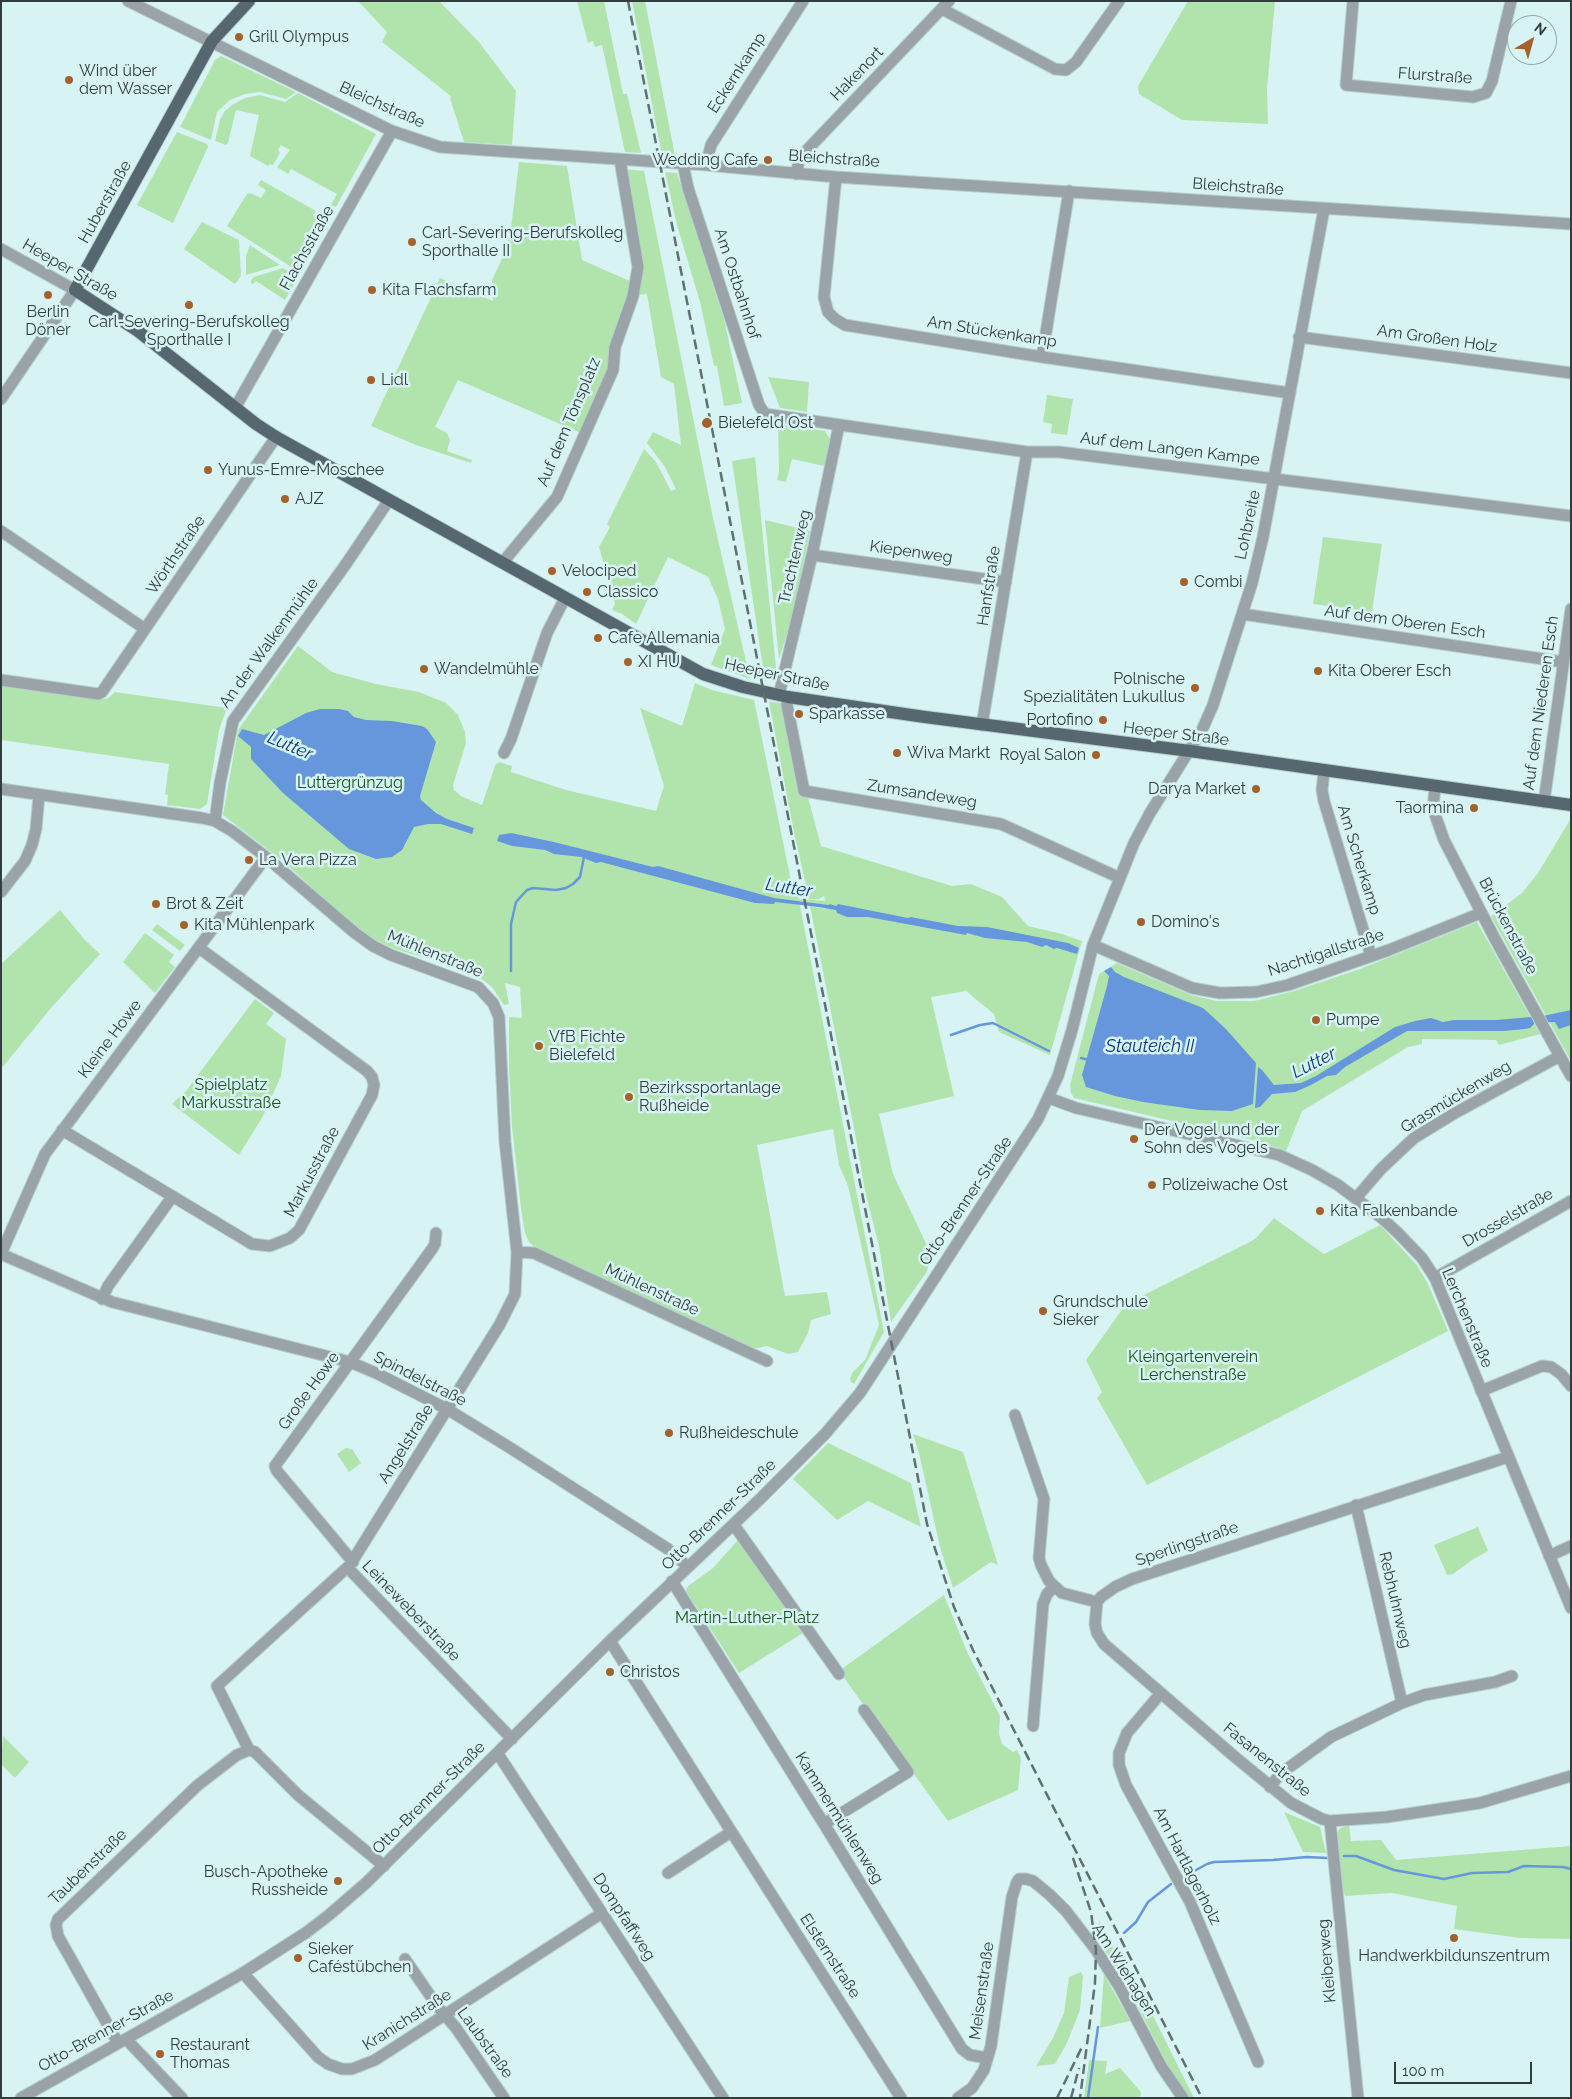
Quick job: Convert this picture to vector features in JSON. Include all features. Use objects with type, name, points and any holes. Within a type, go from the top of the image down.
[{"type":"main road","name":"Huberstraße","points":[[75,290],[212,41],[249,1]]},
{"type":"main road","name":"Heeper Straße","points":[[75,290],[145,336],[235,408],[276,437],[704,675],[743,688],[784,696],[982,725],[1190,751],[1571,805]]},
{"type":"street","name":"Bleichstraße","points":[[128,1],[392,131],[440,147],[706,165],[796,174],[1571,224]]},
{"type":"street","name":"Eckernkamp","points":[[706,165],[711,145],[803,1]]},
{"type":"street","points":[[945,5],[1055,69],[1066,70],[1076,62],[1118,1]]},
{"type":"street","name":"Flurstraße","points":[[1353,1],[1346,85],[1473,97],[1486,92],[1492,81],[1511,1]]},
{"type":"street","name":"Hakenort","points":[[796,174],[799,162],[807,150],[945,5]]},
{"type":"street","name":"Flachsstraße","points":[[235,408],[392,131]]},
{"type":"street","name":"Auf dem Tönsplatz","points":[[503,562],[557,497],[612,370],[616,348],[633,296],[638,267],[620,160]]},
{"type":"street","name":"Am Ostbahnhof","points":[[683,164],[688,188],[759,405],[765,414]]},
{"type":"street","name":"Am Stückenkamp","points":[[836,176],[824,297],[828,312],[845,325],[1042,357],[1290,393]]},
{"type":"street","points":[[1042,357],[1069,191]]},
{"type":"street","name":"Lohbreite","points":[[1190,751],[1213,706],[1259,556],[1275,479],[1299,337],[1324,209]]},
{"type":"street","name":"Heeper Straße","points":[[1,249],[75,290]]},
{"type":"street","name":"Huberstraße","points":[[1,399],[75,290]]},
{"type":"street","name":"Am Großen Holz","points":[[1299,337],[1571,373]]},
{"type":"street","name":"Auf dem Langen Kampe","points":[[765,414],[1027,452],[1059,452],[1571,516]]},
{"type":"street","name":"Trachtenweg","points":[[784,696],[840,425]]},
{"type":"street","name":"Wörthstraße","points":[[1,680],[98,694],[102,692],[276,437]]},
{"type":"street","name":"Hanfstraße","points":[[982,725],[1027,452]]},
{"type":"street","name":"An der Walkenmühle","points":[[215,821],[233,720],[346,564],[389,500]]},
{"type":"street","points":[[1,531],[146,629]]},
{"type":"street","name":"Kiepenweg","points":[[812,554],[1006,582]]},
{"type":"street","points":[[504,752],[511,739],[547,634],[564,598]]},
{"type":"street","name":"Auf dem Niederen Esch","points":[[1544,802],[1571,609]]},
{"type":"street","name":"Auf dem Oberen Esch","points":[[1242,614],[1563,662]]},
{"type":"street","name":"Zumsandeweg","points":[[784,696],[804,791],[1001,824],[1120,878]]},
{"type":"street","name":"Otto-Brenner-Straße","points":[[20,2097],[243,1973],[318,1924],[384,1866],[610,1641],[734,1524],[825,1434],[860,1393],[1028,1137],[1049,1098],[1072,1030],[1093,946],[1120,878],[1139,833],[1190,751]]},
{"type":"street","name":"Am Scherkamp","points":[[1324,771],[1322,790],[1324,801],[1371,956]]},
{"type":"street","name":"Brückenstraße","points":[[1435,787],[1433,800],[1437,823],[1481,913],[1571,1076]]},
{"type":"street","name":"Mühlenstraße","points":[[1,789],[215,821],[232,831],[266,857],[373,946],[391,955],[472,983],[486,994],[499,1017],[505,1142],[517,1252],[534,1253],[767,1361]]},
{"type":"street","points":[[1,892],[25,860],[32,845],[40,795]]},
{"type":"street","name":"Kleine Howe","points":[[1,1254],[40,1162],[266,857]]},
{"type":"street","name":"Nachtigallstraße","points":[[1093,946],[1192,988],[1220,993],[1256,992],[1288,984],[1371,956],[1481,913]]},
{"type":"street","name":"Markusstraße","points":[[62,1130],[252,1244],[270,1246],[290,1238],[304,1223],[372,1095],[374,1085],[372,1076],[198,948]]},
{"type":"street","name":"Grasmückenweg","points":[[1356,1198],[1381,1169],[1414,1138],[1455,1113],[1560,1056]]},
{"type":"street","name":"Lerchenstraße","points":[[1049,1098],[1076,1108],[1279,1155],[1312,1170],[1356,1198],[1398,1233],[1422,1258],[1435,1278],[1571,1608]]},
{"type":"street","points":[[102,1299],[108,1286],[172,1197]]},
{"type":"street","name":"Drosselstraße","points":[[1435,1278],[1571,1201]]},
{"type":"street","name":"Große Howe","points":[[350,1565],[275,1466],[432,1249],[435,1244],[436,1233]]},
{"type":"street","name":"Angelstraße","points":[[350,1565],[510,1307],[514,1294],[517,1252]]},
{"type":"street","name":"Spindelstraße","points":[[1,1254],[102,1299],[350,1362],[447,1409],[660,1544],[688,1567]]},
{"type":"street","points":[[1481,1390],[1542,1366],[1551,1367],[1561,1374],[1571,1386]]},
{"type":"street","points":[[1014,1415],[1044,1499],[1039,1558],[1045,1574],[1062,1593],[1097,1602]]},
{"type":"street","name":"Sperlingstraße","points":[[1097,1602],[1105,1594],[1132,1579],[1508,1457]]},
{"type":"street","name":"Rebhuhnweg","points":[[1356,1505],[1402,1703]]},
{"type":"street","points":[[734,1524],[839,1674]]},
{"type":"street","points":[[1549,1556],[1571,1546]]},
{"type":"street","name":"Leineweberstraße","points":[[249,1750],[217,1686],[350,1565],[512,1739]]},
{"type":"street","name":"Kammermühlenweg","points":[[672,1581],[962,2049],[970,2054],[988,2058]]},
{"type":"street","points":[[1033,1726],[1043,1604],[1047,1594],[1054,1586]]},
{"type":"street","name":"Fasanenstraße","points":[[1097,1602],[1095,1624],[1097,1633],[1104,1644],[1270,1787],[1307,1813],[1330,1822],[1387,1817],[1480,1803],[1571,1776]]},
{"type":"street","name":"Elsternstraße","points":[[610,1641],[901,2098]]},
{"type":"street","points":[[1270,1787],[1280,1774],[1330,1737],[1402,1703],[1424,1695],[1495,1682],[1512,1676]]},
{"type":"street","name":"Am Hartlagerholz","points":[[1161,1693],[1127,1733],[1119,1754],[1120,1765],[1126,1785],[1190,1902],[1258,2062]]},
{"type":"street","points":[[824,1824],[908,1772],[864,1710]]},
{"type":"street","points":[[249,1750],[255,1752],[298,1796],[384,1866]]},
{"type":"street","name":"Taubenstraße","points":[[182,2098],[122,2041],[58,1936],[56,1925],[58,1919],[198,1785],[237,1755],[249,1750]]},
{"type":"street","name":"Dompfaffweg","points":[[498,1754],[723,2098]]},
{"type":"street","name":"Kleiberweg","points":[[1330,1822],[1358,2098]]},
{"type":"street","points":[[668,1873],[731,1832]]},
{"type":"street","name":"Meisenstraße","points":[[958,2098],[978,2081],[988,2058],[994,2028],[1012,1897],[1014,1887],[1020,1879]]},
{"type":"street","name":"Am Wiehagen","points":[[1020,1879],[1033,1881],[1042,1887],[1066,1911],[1085,1935],[1119,1986],[1161,2066],[1183,2098]]},
{"type":"street","name":"Kranichstraße","points":[[243,1973],[318,2057],[328,2064],[342,2069],[363,2066],[445,2016],[602,1913]]},
{"type":"street","name":"Laubstraße","points":[[405,1959],[445,2016],[456,2028],[504,2098]]},
{"type":"green space","points":[[358,1],[439,1],[478,41],[516,91],[512,145],[464,142],[450,98],[451,96],[382,42],[387,32]]},
{"type":"green space","points":[[577,1],[604,1],[623,94],[627,94],[641,153],[625,152],[602,45],[595,47],[593,41],[588,43]]},
{"type":"green space","points":[[632,1],[645,1],[675,156],[662,155]]},
{"type":"green space","points":[[1188,1],[1275,1],[1267,89],[1268,124],[1182,120],[1139,94],[1138,86]]},
{"type":"green space","points":[[221,56],[296,92],[286,99],[260,92],[245,94],[230,100],[217,112],[211,140],[180,127],[215,60]]},
{"type":"green space","points":[[298,93],[376,134],[336,207],[331,205],[337,194],[291,169],[288,174],[277,167],[290,150],[281,145],[278,150],[280,153],[273,165],[270,164],[268,166],[250,156],[259,115],[236,110],[228,143],[226,145],[215,141],[220,120],[224,112],[232,105],[245,98],[260,95],[285,102]]},
{"type":"green space","points":[[177,132],[207,144],[208,147],[173,223],[137,205]]},
{"type":"green space","points":[[519,162],[567,166],[582,260],[632,282],[609,368],[581,433],[458,380],[435,427],[447,433],[450,440],[447,451],[472,460],[471,463],[416,445],[371,426],[440,278],[493,301],[492,280],[510,242],[505,238],[511,228]]},
{"type":"green space","points":[[624,169],[644,171],[713,518],[750,679],[711,665],[725,629],[718,599],[708,577],[668,557],[636,624],[622,614],[612,610],[615,604],[599,547],[610,527],[607,524],[644,449],[656,462],[671,491],[676,489],[665,467],[647,443],[653,432],[681,445],[674,384],[661,377],[647,294],[637,295]]},
{"type":"green space","points":[[665,172],[677,173],[724,319],[742,403],[724,406],[717,366],[714,366],[700,302],[677,225]]},
{"type":"green space","points":[[261,180],[316,211],[313,216],[326,223],[301,273],[227,226],[247,194],[250,193],[261,198],[266,190],[258,185]]},
{"type":"green space","points":[[202,222],[239,240],[241,276],[235,284],[184,249]]},
{"type":"green space","points":[[250,245],[280,265],[246,275],[246,256]]},
{"type":"green space","points":[[283,268],[298,277],[285,300],[256,281],[253,284],[251,283],[254,277]]},
{"type":"green space","points":[[768,377],[809,382],[807,412],[780,408]]},
{"type":"green space","points":[[1047,395],[1073,399],[1067,435],[1051,433],[1052,424],[1043,422]]},
{"type":"green space","points":[[778,424],[825,431],[830,439],[824,466],[792,459],[786,482],[777,480],[779,471]]},
{"type":"green space","points":[[755,457],[776,668],[772,676],[765,681],[732,461]]},
{"type":"green space","points":[[765,520],[810,531],[791,622],[779,659]]},
{"type":"green space","points":[[1323,537],[1382,544],[1372,612],[1313,604]]},
{"type":"green space","name":"Luttergrünzug","points":[[298,646],[332,672],[376,684],[419,692],[446,703],[458,715],[465,732],[466,743],[453,785],[454,790],[461,796],[482,805],[496,763],[498,764],[499,762],[512,766],[511,772],[566,790],[656,811],[664,786],[640,708],[682,726],[695,683],[712,690],[754,700],[791,881],[796,885],[799,899],[825,901],[824,896],[819,899],[809,899],[794,832],[769,702],[783,703],[821,846],[952,886],[971,884],[1002,897],[1028,926],[1082,941],[1050,1055],[999,1032],[994,1014],[966,991],[931,997],[954,1096],[879,1114],[893,1174],[932,1256],[926,1273],[891,1322],[879,1246],[865,1191],[810,906],[826,909],[826,905],[799,901],[884,1332],[854,1384],[850,1378],[853,1372],[865,1360],[879,1325],[848,1186],[839,1165],[833,1129],[757,1145],[785,1296],[827,1292],[831,1314],[811,1320],[808,1333],[798,1352],[788,1354],[767,1346],[753,1349],[538,1250],[529,1242],[525,1233],[521,1208],[512,1126],[509,1067],[509,1017],[522,1018],[520,987],[505,983],[509,1004],[504,1005],[492,987],[479,977],[395,949],[375,940],[343,916],[284,862],[223,815],[238,730]]},
{"type":"green space","points":[[1,683],[107,699],[115,692],[227,708],[219,730],[207,804],[200,809],[167,805],[168,795],[165,794],[169,764],[1,740]]},
{"type":"green space","points":[[1570,820],[1571,1061],[1491,916],[1522,893],[1538,873]]},
{"type":"green space","points":[[60,910],[85,940],[100,954],[51,1008],[1,1069],[1,964]]},
{"type":"green space","points":[[1477,922],[1540,1034],[1499,1045],[1496,1040],[1422,1039],[1422,1044],[1408,1047],[1302,1111],[1286,1151],[1253,1140],[1074,1098],[1071,1093],[1070,1085],[1099,974],[1117,963],[1191,995],[1217,1001],[1254,1001],[1294,991],[1360,969]]},
{"type":"green space","points":[[157,924],[185,945],[180,951],[152,930]]},
{"type":"green space","points":[[145,933],[174,955],[169,962],[175,967],[155,993],[123,962]]},
{"type":"green space","name":"Spielplatz Markusstraße","points":[[255,999],[274,1013],[266,1024],[286,1039],[281,1076],[262,1118],[239,1155],[172,1104],[186,1091]]},
{"type":"green space","name":"Kleingartenverein Lerchenstraße","points":[[1274,1218],[1324,1254],[1380,1225],[1417,1265],[1428,1284],[1448,1331],[1147,1485],[1097,1398],[1102,1392],[1086,1360],[1126,1304],[1250,1242]]},
{"type":"green space","points":[[913,1434],[963,1452],[998,1565],[991,1562],[953,1588],[940,1547]]},
{"type":"green space","points":[[828,1443],[911,1483],[921,1527],[868,1501],[837,1520],[793,1479]]},
{"type":"green space","points":[[346,1448],[352,1449],[361,1463],[349,1472],[337,1454]]},
{"type":"green space","points":[[1478,1527],[1488,1551],[1453,1574],[1447,1575],[1434,1545]]},
{"type":"green space","name":"Martin-Luther-Platz","points":[[738,1540],[803,1633],[739,1673],[686,1591],[687,1587],[713,1568]]},
{"type":"green space","points":[[944,1595],[968,1654],[1000,1716],[999,1734],[1002,1744],[1013,1752],[1017,1750],[1021,1758],[1018,1790],[948,1821],[839,1671]]},
{"type":"green space","points":[[3,1736],[29,1762],[15,1778],[1,1764]]},
{"type":"green space","points":[[1284,1812],[1320,1827],[1326,1853],[1303,1852]]},
{"type":"green space","points":[[1349,1825],[1351,1841],[1381,1840],[1396,1860],[1571,1846],[1571,1939],[1520,1938],[1454,1929],[1457,1906],[1392,1893],[1345,1896],[1341,1885],[1337,1835],[1339,1829]]},
{"type":"green space","points":[[1099,1920],[1134,1989],[1141,1992],[1194,2098],[1186,2098],[1183,2095],[1128,1987],[1101,1944]]},
{"type":"green space","points":[[1081,1972],[1083,1976],[1080,2010],[1067,2043],[1055,2064],[1036,2066],[1053,2038],[1064,2013],[1069,1977]]},
{"type":"green space","points":[[1104,1974],[1130,2021],[1100,2028]]},
{"type":"green space","points":[[1089,2060],[1107,2061],[1105,2074],[1120,2068],[1141,2092],[1140,2098],[1084,2098]]},
{"type":"water","name":"Lutter","points":[[320,709],[339,709],[348,711],[354,717],[366,720],[392,721],[422,726],[427,729],[436,742],[420,796],[421,800],[436,813],[447,819],[474,828],[472,834],[441,824],[428,824],[414,827],[402,850],[392,857],[376,859],[349,849],[283,793],[251,759],[251,747],[238,736],[242,729],[264,735],[306,713]]},
{"type":"water","points":[[511,833],[653,867],[658,866],[774,898],[836,906],[838,904],[958,926],[987,927],[1068,943],[1079,948],[1077,954],[1057,948],[1054,949],[1046,945],[1042,947],[1027,942],[985,938],[967,933],[966,935],[868,917],[847,917],[837,913],[836,910],[818,907],[775,902],[774,904],[755,903],[601,862],[596,863],[581,857],[512,846],[497,841],[499,835]]},
{"type":"water","name":"Stauteich II","points":[[1111,967],[1115,972],[1124,977],[1203,1008],[1226,1029],[1256,1063],[1253,1104],[1232,1111],[1200,1110],[1143,1102],[1086,1087],[1082,1075],[1107,986],[1109,976],[1104,971]]},
{"type":"water","points":[[1571,1010],[1571,1025],[1559,1029],[1555,1022],[1535,1023],[1530,1028],[1504,1031],[1407,1031],[1345,1067],[1336,1075],[1327,1076],[1295,1092],[1272,1094],[1260,1107],[1255,1108],[1258,1067],[1274,1085],[1301,1083],[1316,1076],[1395,1027],[1415,1021],[1431,1018],[1443,1022],[1454,1020],[1496,1020],[1543,1016]]},
{"type":"waterway","points":[[511,971],[511,924],[516,902],[527,890],[533,888],[556,890],[573,884],[580,877],[584,857]]},
{"type":"waterway","points":[[951,1035],[980,1025],[993,1023],[1049,1051]]},
{"type":"waterway","points":[[1081,1058],[1089,1060]]},
{"type":"waterway","points":[[1344,1856],[1356,1856],[1394,1870],[1444,1879],[1472,1873],[1508,1872],[1524,1866],[1571,1869]]},
{"type":"waterway","points":[[1187,1875],[1214,1862],[1307,1857],[1327,1858]]},
{"type":"waterway","points":[[1124,1933],[1136,1922],[1148,1902],[1171,1884]]},
{"type":"waterway","points":[[1088,2098],[1098,2027]]},
{"type":"railway","points":[[628,1],[927,1524],[954,1607],[973,1650],[1202,2098]]},
{"type":"railway","points":[[1073,1858],[1091,1912],[1096,1950],[1095,1983],[1080,2098]]},
{"type":"railway","points":[[1057,2098],[1083,2045]]},
{"type":"railway","points":[[1071,2098],[1079,2068]]},
{"type":"place","name":"Grill Olympus","points":[[239,37]]},
{"type":"place","name":"Wind über dem Wasser","points":[[69,80]]},
{"type":"place","name":"Wedding Cafe","points":[[768,160]]},
{"type":"place","name":"Carl-Severing-Berufskolleg Sporthalle II","points":[[412,242]]},
{"type":"place","name":"Kita Flachsfarm","points":[[372,290]]},
{"type":"place","name":"Berlin Döner","points":[[48,295]]},
{"type":"place","name":"Carl-Severing-Berufskolleg Sporthalle I","points":[[189,305]]},
{"type":"place","name":"Lidl","points":[[371,380]]},
{"type":"place","name":"Bielefeld Ost","points":[[707,423]]},
{"type":"place","name":"Yunus-Emre-Moschee","points":[[208,470]]},
{"type":"place","name":"AJZ","points":[[285,499]]},
{"type":"place","name":"Velociped","points":[[552,571]]},
{"type":"place","name":"Combi","points":[[1184,582]]},
{"type":"place","name":"Classico","points":[[587,592]]},
{"type":"place","name":"Cafe Allemania","points":[[598,638]]},
{"type":"place","name":"XI HU","points":[[628,662]]},
{"type":"place","name":"Wandelmühle","points":[[424,669]]},
{"type":"place","name":"Kita Oberer Esch","points":[[1318,671]]},
{"type":"place","name":"Polnische Spezialitäten Lukullus","points":[[1195,688]]},
{"type":"place","name":"Sparkasse","points":[[799,714]]},
{"type":"place","name":"Portofino","points":[[1103,720]]},
{"type":"place","name":"Wiva Markt","points":[[897,753]]},
{"type":"place","name":"Royal Salon","points":[[1096,755]]},
{"type":"place","name":"Darya Market","points":[[1256,789]]},
{"type":"place","name":"Taormina","points":[[1474,808]]},
{"type":"place","name":"La Vera Pizza","points":[[249,860]]},
{"type":"place","name":"Brot & Zeit","points":[[156,904]]},
{"type":"place","name":"Domino's","points":[[1141,922]]},
{"type":"place","name":"Kita Mühlenpark","points":[[184,925]]},
{"type":"place","name":"Pumpe","points":[[1316,1020]]},
{"type":"place","name":"VfB Fichte Bielefeld","points":[[539,1046]]},
{"type":"place","name":"Bezirkssportanlage Rußheide","points":[[629,1097]]},
{"type":"place","name":"Der Vogel und der Sohn des Vogels","points":[[1134,1139]]},
{"type":"place","name":"Polizeiwache Ost","points":[[1152,1185]]},
{"type":"place","name":"Kita Falkenbande","points":[[1320,1211]]},
{"type":"place","name":"Grundschule Sieker","points":[[1043,1311]]},
{"type":"place","name":"Rußheideschule","points":[[669,1433]]},
{"type":"place","name":"Christos","points":[[610,1672]]},
{"type":"place","name":"Busch-Apotheke Russheide","points":[[338,1881]]},
{"type":"place","name":"Handwerkbildunszentrum","points":[[1454,1938]]},
{"type":"place","name":"Sieker Caféstübchen","points":[[298,1958]]},
{"type":"place","name":"Restaurant Thomas","points":[[160,2054]]}]
